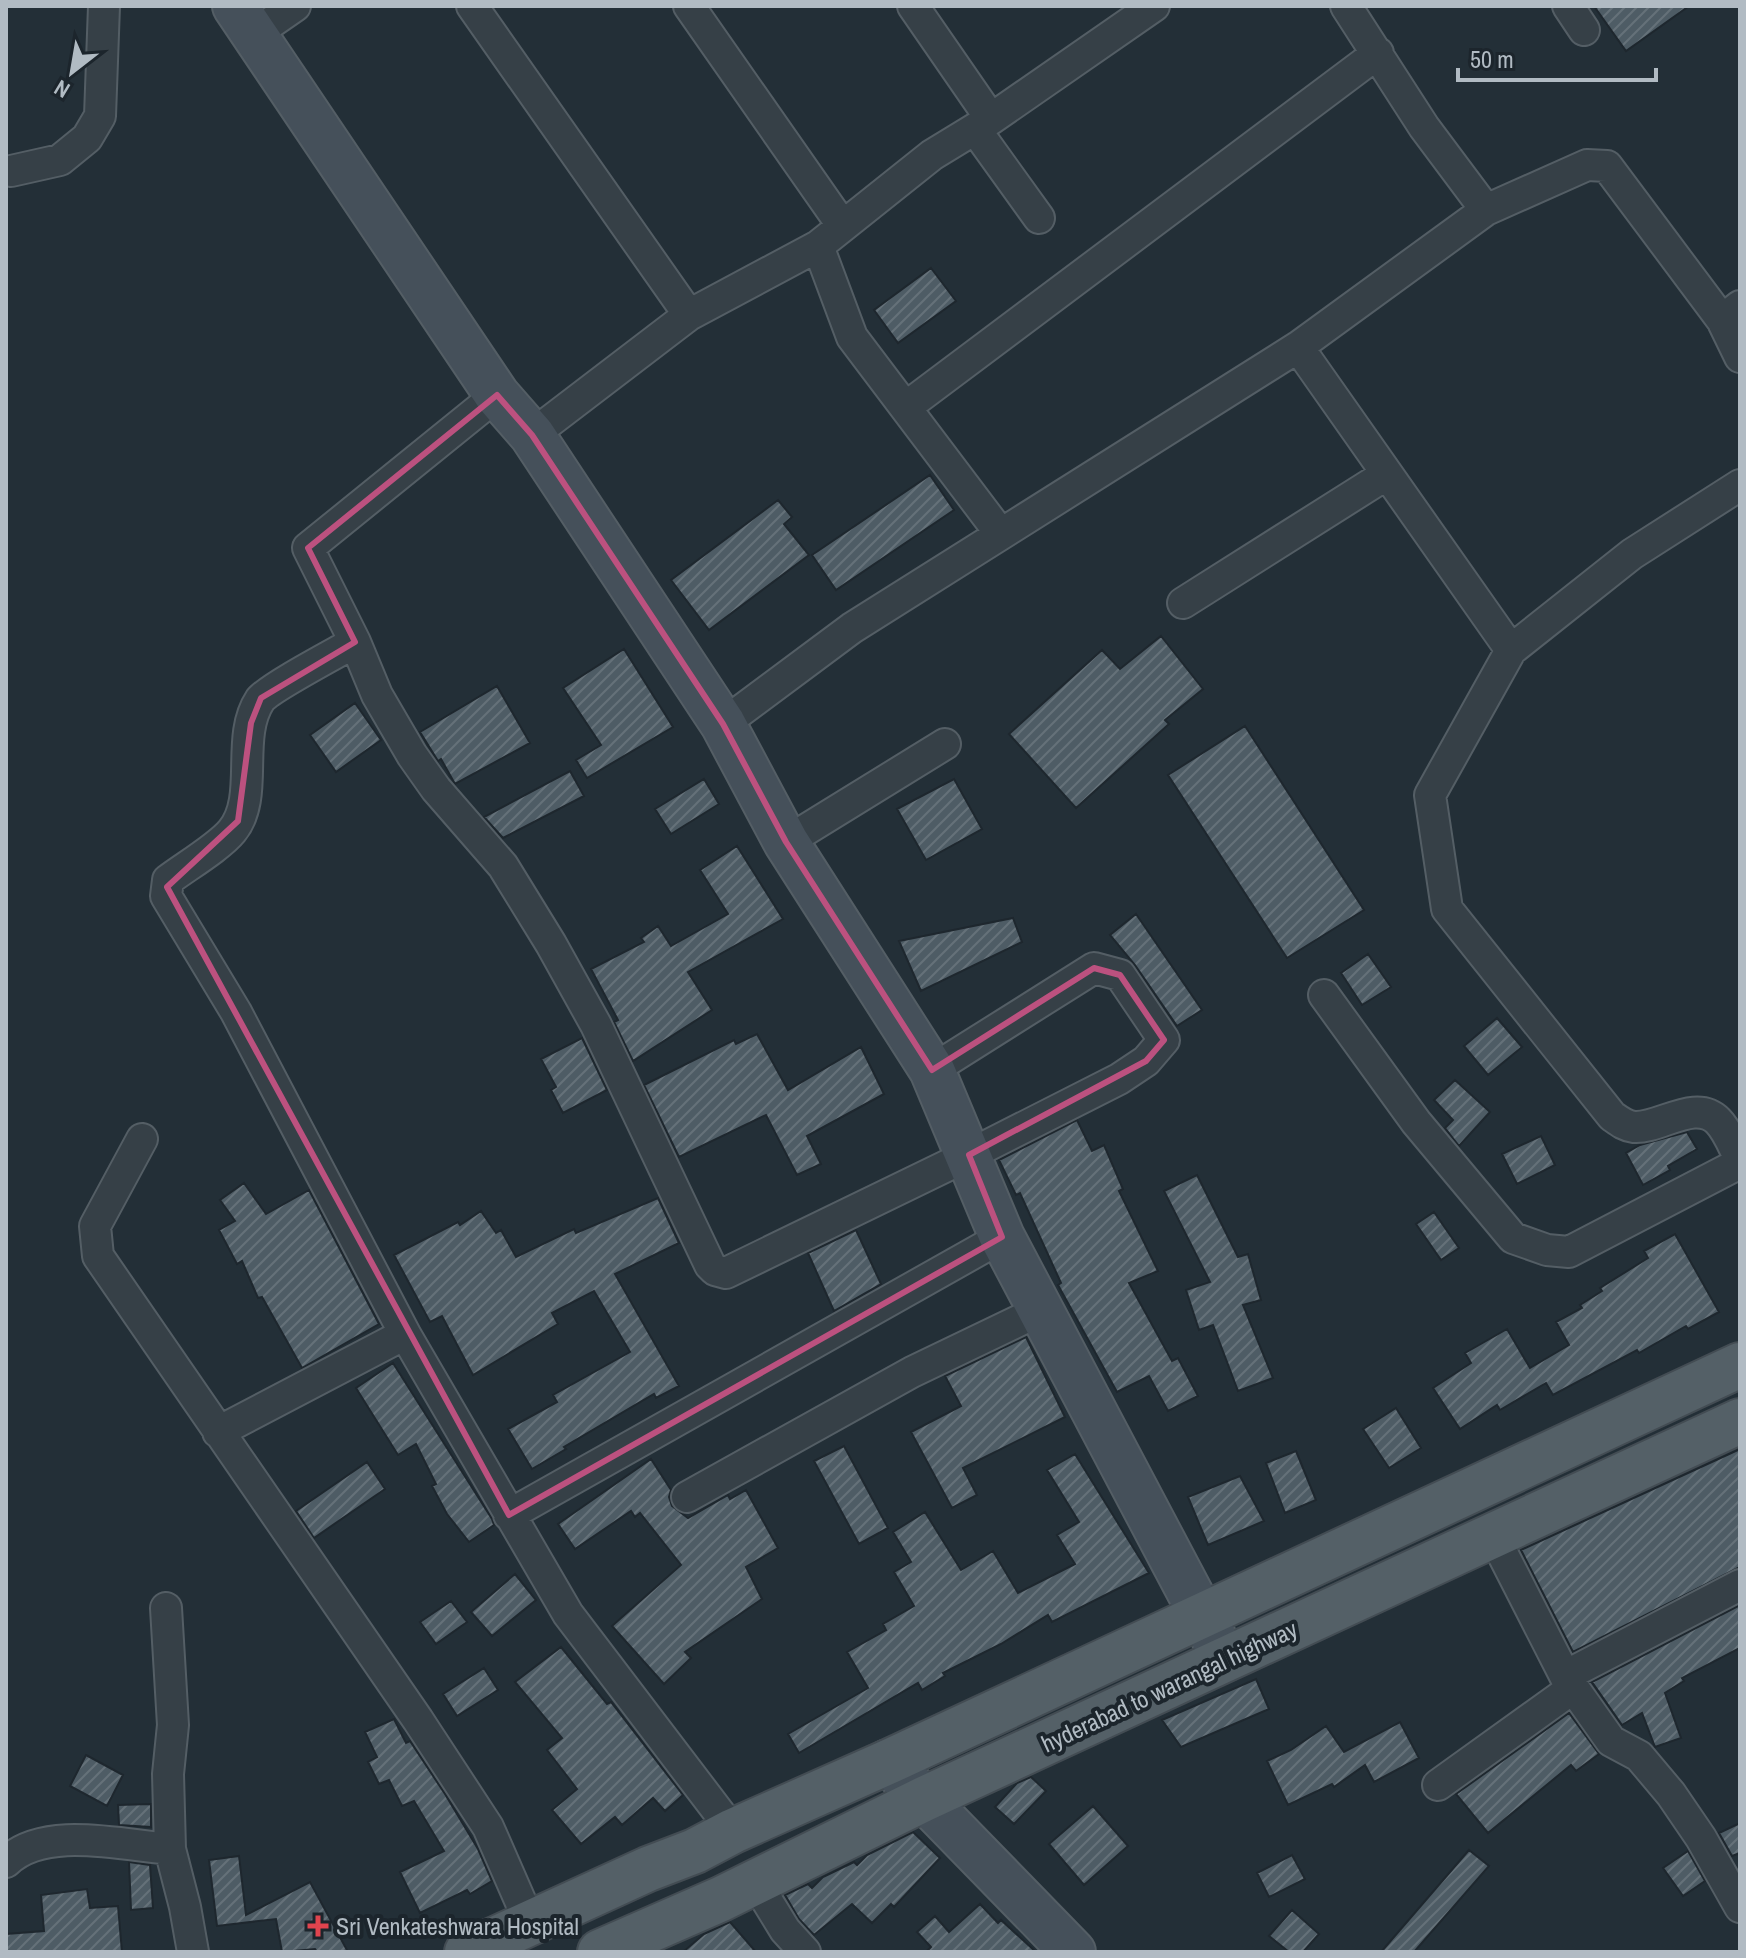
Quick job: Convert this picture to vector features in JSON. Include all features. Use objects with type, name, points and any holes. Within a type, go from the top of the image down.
[{"type":"main road","points":[[467,1952],[648,1869],[695,1851],[1740,1365]]},
{"type":"main road","name":"hyderabad to warangal highway","points":[[600,1952],[721,1899],[924,1799],[1740,1421]]},
{"type":"street","points":[[11,171],[60,160],[87,138],[100,116],[104,6]]},
{"type":"street","points":[[295,6],[246,20],[497,395],[532,435],[723,724],[786,842],[932,1070],[1002,1237],[1225,1659]]},
{"type":"street","points":[[472,6],[689,315]]},
{"type":"street","points":[[689,6],[842,225]]},
{"type":"street","points":[[913,6],[1039,218]]},
{"type":"street","points":[[1346,6],[1424,127],[1486,210]]},
{"type":"street","points":[[532,435],[689,315],[818,246],[932,155],[983,124],[1141,9]]},
{"type":"street","points":[[906,407],[1378,53]]},
{"type":"street","points":[[723,724],[852,628],[1298,347],[1486,210],[1587,165],[1607,166],[1731,313],[1740,357]]},
{"type":"street","points":[[818,246],[852,337],[1000,533]]},
{"type":"street","points":[[1298,347],[1511,650]]},
{"type":"street","points":[[497,395],[308,548],[355,642],[377,695],[412,755],[436,789],[503,866],[551,944],[596,1025],[710,1265],[726,1273],[969,1155],[1119,1079],[1146,1061],[1164,1040],[1120,975],[1094,968],[932,1070]]},
{"type":"street","points":[[1183,603],[1387,474]]},
{"type":"street","points":[[1324,995],[1416,1122],[1513,1238],[1547,1250],[1569,1252],[1740,1161],[1720,1122],[1709,1115],[1689,1114],[1637,1127],[1625,1125],[1612,1116],[1447,909],[1430,795],[1511,650],[1632,554],[1740,485]]},
{"type":"street","points":[[355,642],[261,698],[251,723],[245,804],[238,821],[231,832],[168,880],[166,896],[236,1012],[405,1334],[568,1614],[733,1831]]},
{"type":"street","points":[[786,842],[945,744]]},
{"type":"street","points":[[142,1139],[95,1226],[98,1256],[418,1720],[488,1827],[530,1923]]},
{"type":"street","points":[[509,1515],[1002,1237]]},
{"type":"street","points":[[687,1497],[912,1372],[1041,1310]]},
{"type":"street","points":[[218,1432],[405,1334]]},
{"type":"street","points":[[1494,1537],[1569,1682],[1611,1741],[1639,1756],[1671,1794],[1701,1838],[1740,1907]]},
{"type":"street","points":[[1438,1785],[1569,1682],[1740,1585]]},
{"type":"street","points":[[166,1608],[173,1725],[168,1774],[170,1849],[193,1952]]},
{"type":"street","points":[[888,1762],[1073,1952]]},
{"type":"street","points":[[6,1862],[18,1850],[60,1839],[170,1849]]},
{"type":"street","points":[[755,1881],[785,1930],[805,1952]]},
{"type":"highlighted area","points":[[497,395],[532,435],[723,724],[786,842],[932,1070],[1094,968],[1120,975],[1164,1040],[1146,1061],[969,1155],[1002,1237],[509,1515],[167,887],[238,821],[251,723],[261,698],[355,642],[308,548]]},
{"type":"building","points":[[1594,6],[1689,6],[1626,51]]},
{"type":"building","points":[[931,268],[956,301],[898,343],[874,310]]},
{"type":"building","points":[[930,475],[954,510],[836,590],[812,555]]},
{"type":"building","points":[[778,500],[792,517],[784,524],[809,555],[709,630],[671,580]]},
{"type":"building","points":[[1161,636],[1203,689],[1165,720],[1169,724],[1076,808],[1009,734],[1102,650],[1120,669]]},
{"type":"building","points":[[624,649],[673,727],[587,778],[576,760],[601,745],[563,688]]},
{"type":"building","points":[[497,686],[530,743],[455,784],[420,732]]},
{"type":"building","points":[[355,703],[381,740],[336,772],[310,735]]},
{"type":"building","points":[[1245,726],[1364,910],[1287,958],[1168,775]]},
{"type":"building","points":[[570,771],[584,796],[503,838],[484,817]]},
{"type":"building","points":[[704,779],[719,804],[671,834],[655,809]]},
{"type":"building","points":[[954,779],[982,829],[926,860],[897,809]]},
{"type":"building","points":[[737,846],[783,919],[688,972],[712,1010],[633,1061],[614,1022],[618,1020],[591,969],[644,942],[641,938],[658,926],[671,946],[728,914],[700,870]]},
{"type":"building","points":[[1136,914],[1202,1010],[1177,1026],[1110,935]]},
{"type":"building","points":[[1013,918],[1022,942],[921,991],[899,941]]},
{"type":"building","points":[[1368,954],[1391,987],[1362,1005],[1341,973]]},
{"type":"building","points":[[1497,1018],[1522,1047],[1488,1075],[1464,1046]]},
{"type":"building","points":[[757,1034],[788,1090],[861,1047],[884,1094],[807,1136],[821,1164],[797,1175],[766,1115],[679,1157],[644,1085],[734,1040],[736,1044]]},
{"type":"building","points":[[582,1038],[607,1090],[563,1113],[551,1090],[556,1087],[541,1059]]},
{"type":"building","points":[[1455,1080],[1490,1112],[1459,1146],[1445,1128],[1453,1120],[1434,1100]]},
{"type":"building","points":[[1077,1120],[1092,1151],[1104,1145],[1123,1189],[1119,1191],[1158,1271],[1129,1283],[1172,1361],[1178,1358],[1198,1396],[1168,1411],[1149,1376],[1117,1392],[1058,1285],[1061,1283],[1020,1193],[1016,1195],[999,1160]]},
{"type":"building","points":[[1687,1132],[1697,1149],[1668,1166],[1670,1170],[1643,1185],[1626,1153],[1640,1145]]},
{"type":"building","points":[[1541,1136],[1555,1165],[1517,1184],[1502,1154]]},
{"type":"building","points":[[1197,1175],[1238,1257],[1248,1254],[1261,1300],[1243,1305],[1273,1378],[1238,1391],[1213,1325],[1199,1330],[1186,1290],[1210,1282],[1164,1191]]},
{"type":"building","points":[[244,1183],[266,1214],[309,1190],[379,1324],[302,1368],[262,1297],[258,1298],[242,1261],[237,1264],[219,1230],[235,1221],[220,1200]]},
{"type":"building","points":[[658,1198],[679,1243],[615,1274],[679,1386],[656,1398],[654,1394],[532,1469],[508,1429],[557,1402],[553,1395],[630,1352],[594,1291],[552,1313],[558,1324],[473,1375],[442,1316],[430,1322],[394,1255],[458,1222],[460,1225],[481,1211],[496,1233],[501,1230],[516,1257],[574,1229],[576,1233]]},
{"type":"building","points":[[1434,1212],[1459,1248],[1441,1260],[1416,1224]]},
{"type":"building","points":[[856,1230],[881,1284],[834,1311],[808,1253]]},
{"type":"building","points":[[1675,1234],[1719,1312],[1688,1329],[1686,1326],[1639,1353],[1637,1350],[1553,1395],[1546,1383],[1500,1410],[1497,1405],[1460,1429],[1433,1388],[1471,1363],[1465,1353],[1507,1329],[1530,1368],[1569,1345],[1556,1322],[1582,1308],[1580,1305],[1602,1291],[1600,1288],[1648,1258],[1644,1251]]},
{"type":"building","points":[[1026,1337],[1065,1417],[963,1468],[977,1495],[952,1508],[911,1432],[961,1406],[945,1376]]},
{"type":"building","points":[[393,1363],[492,1519],[494,1525],[469,1542],[447,1514],[416,1444],[398,1455],[356,1388]]},
{"type":"building","points":[[1396,1408],[1421,1448],[1389,1468],[1363,1429]]},
{"type":"building","points":[[844,1446],[888,1528],[859,1544],[814,1461]]},
{"type":"building","points":[[1740,1449],[1740,1567],[1573,1652],[1521,1550]]},
{"type":"building","points":[[1296,1451],[1316,1500],[1285,1513],[1266,1463]]},
{"type":"building","points":[[1075,1454],[1149,1573],[1052,1622],[1048,1615],[1001,1644],[943,1673],[945,1676],[922,1690],[918,1683],[799,1753],[788,1734],[868,1688],[847,1652],[886,1630],[883,1624],[914,1606],[894,1572],[911,1562],[893,1532],[925,1512],[961,1570],[993,1551],[1018,1593],[1075,1564],[1057,1535],[1079,1522],[1047,1470]]},
{"type":"building","points":[[651,1459],[671,1490],[669,1497],[672,1506],[688,1518],[728,1495],[730,1499],[746,1490],[778,1548],[746,1567],[762,1599],[685,1652],[691,1658],[664,1684],[612,1626],[681,1565],[640,1513],[635,1517],[631,1511],[575,1549],[558,1524]]},
{"type":"building","points":[[367,1462],[385,1489],[314,1538],[296,1511]]},
{"type":"building","points":[[1240,1476],[1264,1521],[1208,1545],[1188,1497]]},
{"type":"building","points":[[515,1574],[536,1600],[492,1636],[471,1612]]},
{"type":"building","points":[[451,1601],[467,1622],[436,1644],[420,1622]]},
{"type":"building","points":[[1740,1605],[1740,1648],[1682,1678],[1684,1681],[1665,1693],[1681,1738],[1655,1747],[1642,1713],[1622,1725],[1592,1682]]},
{"type":"building","points":[[561,1647],[607,1704],[611,1702],[683,1795],[665,1811],[653,1798],[622,1825],[615,1817],[581,1844],[552,1810],[577,1789],[547,1750],[562,1738],[515,1682]]},
{"type":"building","points":[[484,1668],[498,1690],[457,1716],[443,1694]]},
{"type":"building","points":[[1256,1679],[1269,1709],[1181,1747],[1162,1720]]},
{"type":"building","points":[[1569,1713],[1599,1754],[1576,1771],[1571,1765],[1488,1833],[1456,1794]]},
{"type":"building","points":[[394,1719],[406,1743],[410,1741],[445,1794],[478,1849],[492,1881],[470,1894],[467,1890],[420,1913],[400,1872],[444,1851],[414,1801],[402,1806],[389,1780],[379,1784],[368,1762],[377,1757],[365,1732]]},
{"type":"building","points":[[1400,1722],[1419,1758],[1374,1782],[1365,1765],[1334,1787],[1332,1784],[1288,1805],[1267,1761],[1291,1750],[1326,1726],[1344,1752]]},
{"type":"building","points":[[86,1755],[123,1775],[107,1806],[70,1786]]},
{"type":"building","points":[[1031,1777],[1046,1791],[1014,1824],[995,1807],[1017,1783]]},
{"type":"building","points":[[151,1804],[151,1827],[119,1825],[118,1805]]},
{"type":"building","points":[[1093,1806],[1128,1846],[1084,1885],[1049,1844]]},
{"type":"building","points":[[1740,1823],[1740,1853],[1732,1856],[1719,1833]]},
{"type":"building","points":[[913,1832],[940,1858],[894,1907],[891,1904],[872,1923],[852,1904],[814,1935],[799,1919],[785,1895],[808,1884],[812,1888],[823,1877],[854,1862],[857,1865],[867,1855]]},
{"type":"building","points":[[1469,1850],[1489,1866],[1414,1952],[1381,1952]]},
{"type":"building","points":[[1688,1851],[1705,1881],[1683,1896],[1663,1868]]},
{"type":"building","points":[[1292,1855],[1305,1879],[1269,1897],[1257,1873]]},
{"type":"building","points":[[239,1856],[246,1915],[310,1882],[348,1952],[317,1952],[315,1949],[282,1952],[276,1919],[217,1926],[209,1860]]},
{"type":"building","points":[[129,1862],[150,1865],[153,1908],[131,1910]]},
{"type":"building","points":[[87,1889],[90,1908],[118,1906],[122,1952],[6,1952],[6,1934],[44,1931],[41,1895]]},
{"type":"building","points":[[980,1904],[998,1923],[1001,1920],[1036,1952],[926,1952],[931,1947],[917,1932],[935,1916],[949,1932]]},
{"type":"building","points":[[1292,1910],[1319,1934],[1303,1952],[1289,1952],[1269,1936]]},
{"type":"building","points":[[730,1922],[756,1952],[683,1952],[704,1934]]},
{"type":"place","name":"Sri Venkateshwara Hospital","points":[[318,1926]]}]
